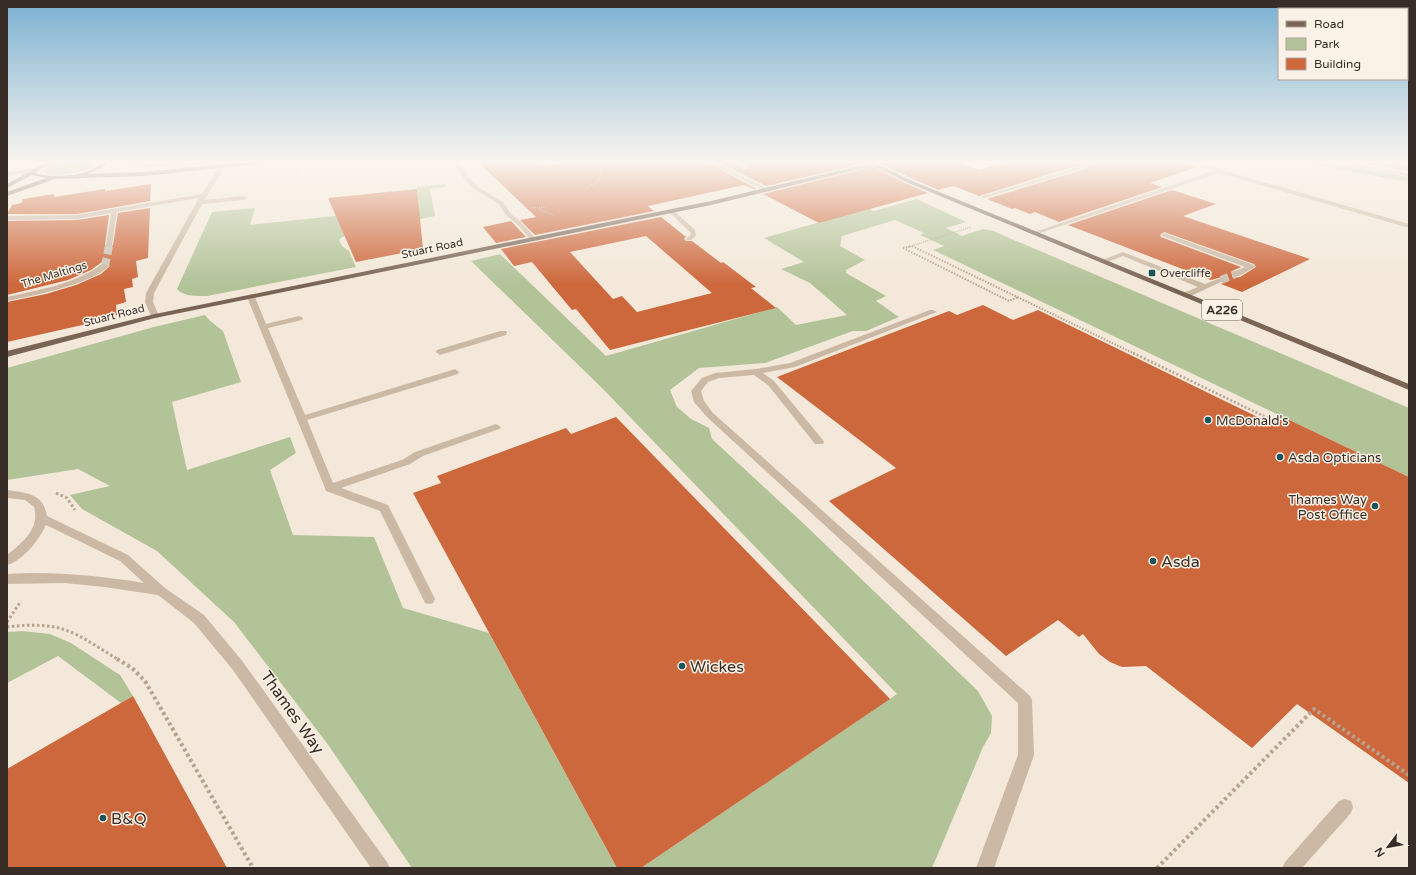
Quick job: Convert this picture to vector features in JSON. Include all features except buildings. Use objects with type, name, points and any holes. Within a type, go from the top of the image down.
[{"type":"main road","name":"Stuart Road","points":[[7,354],[155,316],[713,202]]},
{"type":"main road","name":"A226","points":[[958,202],[1409,387]]},
{"type":"street","points":[[7,218],[77,217],[170,202]]},
{"type":"street","points":[[155,316],[148,302],[150,293],[199,202]]},
{"type":"street","points":[[499,202],[505,207],[509,216],[520,224],[533,239]]},
{"type":"street","points":[[1035,233],[1127,202]]},
{"type":"street","points":[[1326,202],[1409,226]]},
{"type":"street","points":[[109,245],[114,211]]},
{"type":"street","points":[[671,211],[693,231],[694,235],[689,239]]},
{"type":"street","points":[[1164,235],[1251,267],[1236,274]]},
{"type":"street","points":[[1104,261],[1123,254],[1205,287]]},
{"type":"street","name":"The Maltings","points":[[7,299],[25,298],[85,278],[96,273],[105,266]]},
{"type":"street","points":[[1186,295],[1221,280]]},
{"type":"street","points":[[251,297],[330,488],[384,508],[429,599]]},
{"type":"street","points":[[933,312],[792,365],[756,372],[718,374],[705,380],[696,391],[699,402],[710,414],[1025,700],[1026,755],[985,868]]},
{"type":"street","points":[[263,327],[299,318]]},
{"type":"street","points":[[440,352],[503,333]]},
{"type":"street","points":[[301,419],[455,372]]},
{"type":"street","points":[[756,372],[771,383],[819,442]]},
{"type":"street","points":[[330,488],[406,462],[419,454],[496,427]]},
{"type":"street","points":[[7,494],[28,497],[39,505],[42,518],[36,533],[21,550],[7,561]]},
{"type":"street","name":"Thames Way","points":[[42,518],[124,558],[161,591],[199,619],[238,666],[381,868]]},
{"type":"street","name":"Thames Way","points":[[7,579],[63,578],[111,582],[161,591]]},
{"type":"street","points":[[1291,868],[1345,807]]},
{"type":"path","points":[[536,209],[546,207]]},
{"type":"path","points":[[975,226],[903,248],[1009,301],[1019,297]]},
{"type":"path","points":[[912,246],[1276,422]]},
{"type":"path","points":[[7,627],[27,625],[58,628],[77,635],[132,668],[145,681],[253,868]]},
{"type":"path","points":[[1157,868],[1314,708],[1409,775]]},
{"type":"green space","points":[[418,202],[432,202],[435,216],[371,229],[342,237],[339,240],[342,246],[349,251],[356,267],[207,296],[187,295],[177,289],[212,212],[255,208],[250,225],[419,207]]},
{"type":"green space","points":[[907,202],[923,202],[966,222],[946,228],[962,236],[983,229],[993,231],[1409,408],[1409,477],[933,250],[944,246],[920,235],[924,233],[895,220],[842,236],[840,246],[865,260],[846,270],[846,273],[886,296],[876,301],[899,317],[866,331],[853,331],[765,363],[699,368],[670,390],[677,407],[691,419],[709,428],[712,439],[803,523],[978,691],[992,716],[991,733],[983,747],[932,868],[641,868],[897,694],[602,388],[471,261],[500,254],[606,356],[777,307],[796,325],[847,315],[810,283],[781,269],[804,262],[764,238],[869,208],[874,211]]},
{"type":"green space","points":[[205,315],[223,331],[241,382],[172,402],[187,470],[290,437],[296,453],[270,470],[293,535],[374,537],[403,608],[489,633],[617,868],[412,868],[329,746],[234,622],[157,551],[82,509],[70,495],[110,486],[78,469],[7,480],[7,368],[154,327]]},
{"type":"green space","points":[[22,631],[50,634],[71,643],[120,675],[133,696],[121,703],[58,656],[7,683],[7,632]]},
{"type":"tunnel","points":[[105,266],[109,246]]},
{"type":"tunnel","points":[[1221,280],[1236,274]]},
{"type":"place","name":"Overcliffe","points":[[1152,273]]},
{"type":"place","name":"McDonald's","points":[[1208,420]]},
{"type":"place","name":"Asda Opticians","points":[[1280,457]]},
{"type":"place","name":"Thames Way Post Office","points":[[1375,506]]},
{"type":"place","name":"Asda","points":[[1153,561]]},
{"type":"place","name":"Wickes","points":[[682,666]]},
{"type":"place","name":"B&Q","points":[[103,818]]}]
